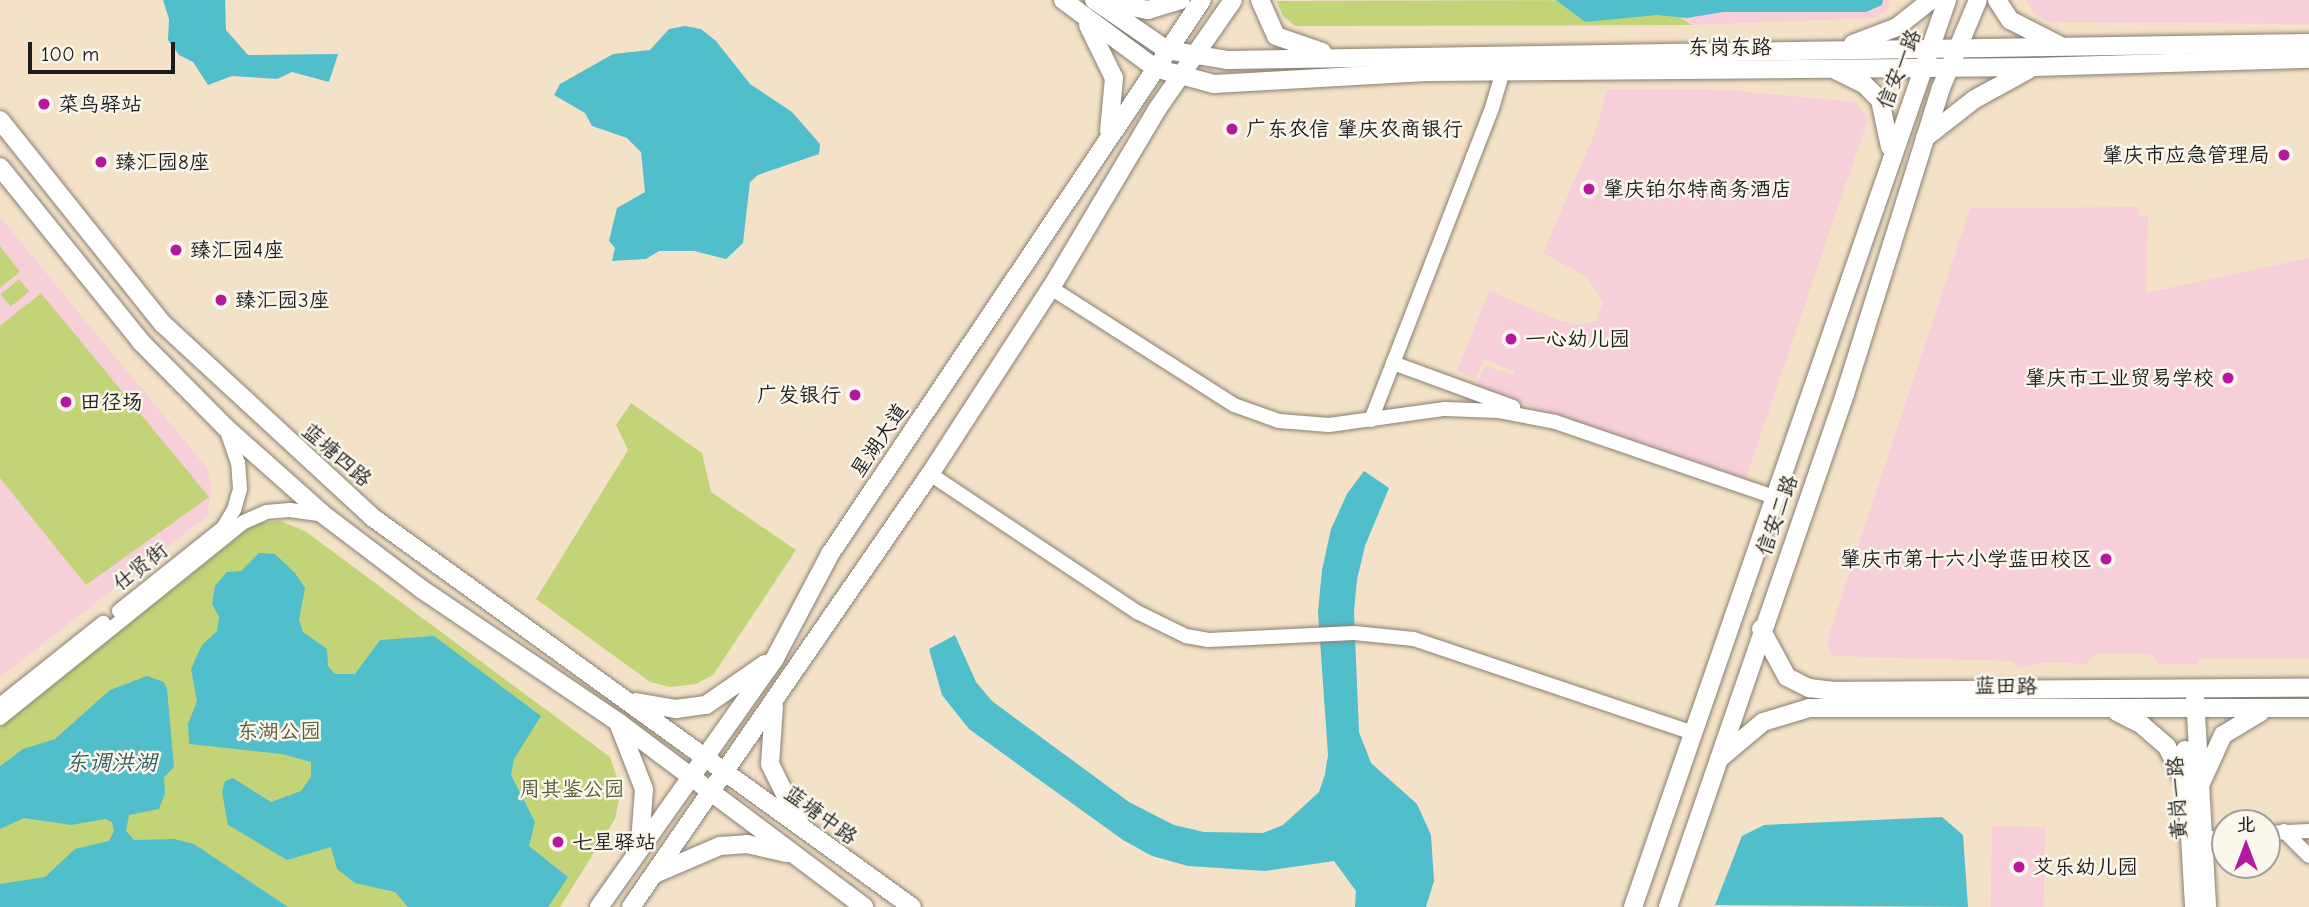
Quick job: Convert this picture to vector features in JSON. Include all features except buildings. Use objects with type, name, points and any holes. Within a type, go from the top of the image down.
[{"type":"main road","name":"东岗东路","points":[[1063,0],[1155,68],[1179,77],[1214,84],[1505,64],[1834,50],[2309,43]]},
{"type":"main road","name":"东岗东路","points":[[1095,0],[1167,50],[1194,57],[1833,69],[2001,68],[2309,59]]},
{"type":"main road","points":[[1095,0],[1148,10],[1180,0]]},
{"type":"main road","name":"星湖大道","points":[[604,900],[775,657],[830,554],[1202,0]]},
{"type":"main road","points":[[604,900],[630,907],[711,793],[930,474],[1051,288],[1101,199],[1179,77],[1233,0]]},
{"type":"main road","points":[[1260,0],[1271,29],[1283,41],[1356,58]]},
{"type":"main road","points":[[1834,50],[1897,27],[1931,0]]},
{"type":"main road","name":"信安一路","points":[[1891,153],[1922,68],[1933,49],[1947,0]]},
{"type":"main road","points":[[1924,138],[1948,68],[1961,49],[1978,0]]},
{"type":"main road","points":[[1997,0],[2010,20],[2066,48]]},
{"type":"main road","points":[[1082,15],[1106,54],[1114,78],[1107,138]]},
{"type":"main road","points":[[2001,48],[2001,68]]},
{"type":"main road","points":[[1879,69],[1881,50]]},
{"type":"main road","points":[[1924,138],[1993,88],[2035,67]]},
{"type":"main road","points":[[1833,69],[1864,85],[1880,100],[1891,153]]},
{"type":"main road","name":"蓝塘四路","points":[[0,120],[163,324],[372,517],[629,700],[705,758]]},
{"type":"main road","name":"信安二路","points":[[1668,907],[1760,629],[1874,300],[1924,138]]},
{"type":"main road","name":"信安二路","points":[[1633,907],[1891,153]]},
{"type":"main road","points":[[0,167],[141,342],[225,427],[324,515],[420,588],[618,722],[864,907]]},
{"type":"main road","points":[[1078,182],[1090,185],[1101,199]]},
{"type":"main road","points":[[1846,289],[1874,300]]},
{"type":"main road","points":[[141,342],[163,324]]},
{"type":"main road","points":[[420,588],[440,590],[445,577],[437,563]]},
{"type":"main road","name":"蓝田路","points":[[1760,629],[1787,677],[1809,688],[2309,688]]},
{"type":"main road","points":[[629,700],[676,709],[706,705],[775,657]]},
{"type":"main road","name":"黄岗一路","points":[[2190,687],[2194,907]]},
{"type":"main road","points":[[775,701],[770,764],[803,831]]},
{"type":"main road","name":"蓝田路","points":[[1719,758],[1763,722],[1809,708],[2309,708]]},
{"type":"main road","points":[[2113,710],[2143,725],[2167,747],[2192,786],[2224,735],[2248,717],[2267,709]]},
{"type":"main road","points":[[618,722],[644,789],[639,847]]},
{"type":"main road","name":"蓝塘中路","points":[[705,758],[912,907]]},
{"type":"main road","name":"黄岗一路","points":[[2192,786],[2202,839],[2207,907]]},
{"type":"main road","points":[[653,875],[720,846],[747,844],[793,855]]},
{"type":"street","points":[[1371,419],[1505,64]]},
{"type":"street","points":[[1051,288],[1234,405],[1279,421],[1329,425],[1445,409],[1499,411],[1555,422]]},
{"type":"street","points":[[1393,363],[1774,497]]},
{"type":"street","name":"仕贤街","points":[[0,705],[223,527],[240,489],[239,463],[225,427]]},
{"type":"street","points":[[930,474],[1166,629],[1209,640],[1354,633],[1442,646],[1693,733]]},
{"type":"street","points":[[0,718],[244,522],[266,512],[290,510],[324,515]]},
{"type":"street","points":[[2281,831],[2309,831]]},
{"type":"street","points":[[2284,831],[2309,856]]},
{"type":"street","points":[[2202,839],[2211,838]]},
{"type":"shaded area","points":[[1650,0],[1889,0],[1888,9],[1873,18],[1692,25]]},
{"type":"shaded area","points":[[2026,0],[2309,0],[2309,24],[2049,22],[2038,17]]},
{"type":"shaded area","points":[[1607,89],[1727,90],[1855,102],[1868,119],[1746,478],[1475,387],[1485,366],[1513,375],[1515,372],[1484,359],[1476,379],[1457,371],[1489,291],[1561,321],[1580,325],[1596,321],[1603,301],[1587,277],[1543,253],[1595,133]]},
{"type":"shaded area","points":[[2139,207],[2139,216],[2148,216],[2146,293],[2309,258],[2309,658],[2198,658],[2198,664],[2159,664],[2150,654],[2096,654],[2086,664],[2049,662],[2017,668],[2013,661],[1832,656],[1827,641],[1970,208]]},
{"type":"shaded area","name":"田径场","points":[[0,217],[207,468],[212,487],[207,516],[0,677]]},
{"type":"shaded area","name":"艾乐幼儿园","points":[[1992,826],[2045,827],[2044,907],[1991,907]]},
{"type":"green space","points":[[1650,0],[1692,25],[1295,26],[1283,16],[1277,1]]},
{"type":"green space","points":[[0,246],[20,272],[0,288]]},
{"type":"green space","points":[[19,279],[29,291],[11,307],[1,294]]},
{"type":"green space","name":"田径场","points":[[41,293],[209,497],[86,585],[0,478],[0,326]]},
{"type":"green space","points":[[631,403],[702,453],[711,492],[796,550],[713,675],[696,684],[670,687],[650,682],[536,599],[628,450],[616,425]]},
{"type":"green space","name":"东湖公园","points":[[280,521],[305,531],[610,757],[621,789],[615,819],[560,907],[0,907],[0,728],[254,524]]},
{"type":"water","points":[[163,0],[225,0],[226,30],[248,55],[338,54],[329,82],[292,72],[277,79],[232,76],[208,85],[193,62],[179,55],[168,40],[169,19]]},
{"type":"water","points":[[1556,0],[1883,0],[1882,5],[1866,12],[1723,12],[1687,18],[1657,15],[1585,22]]},
{"type":"water","points":[[685,26],[701,29],[716,41],[750,84],[792,112],[820,144],[819,154],[758,175],[750,182],[743,243],[726,259],[694,251],[659,251],[646,259],[612,261],[615,248],[609,241],[617,208],[645,192],[641,152],[627,138],[592,126],[585,113],[554,95],[560,84],[613,54],[650,50],[669,29]]},
{"type":"water","points":[[1364,471],[1389,488],[1365,546],[1357,580],[1354,611],[1359,732],[1371,763],[1417,804],[1431,835],[1434,881],[1426,907],[1355,907],[1356,891],[1334,861],[1265,871],[1188,866],[1152,856],[1123,840],[969,729],[942,695],[929,649],[955,635],[976,682],[992,701],[1129,802],[1174,825],[1204,832],[1263,833],[1283,825],[1319,792],[1325,774],[1328,755],[1318,612],[1322,570],[1331,529],[1347,494]]},
{"type":"water","points":[[259,553],[275,554],[295,573],[305,588],[299,620],[303,632],[327,649],[328,666],[335,674],[355,674],[380,640],[434,636],[541,716],[514,759],[511,775],[535,822],[529,846],[568,877],[548,907],[408,907],[395,892],[355,883],[337,869],[331,847],[287,860],[228,825],[222,792],[225,781],[233,778],[271,802],[301,791],[311,777],[311,762],[282,754],[189,744],[188,724],[197,701],[191,669],[202,645],[217,631],[219,617],[212,604],[215,586],[227,572],[241,571]]},
{"type":"water","name":"东调洪湖","points":[[147,676],[164,682],[167,689],[174,767],[164,777],[165,793],[159,809],[129,815],[126,831],[134,840],[174,839],[194,844],[288,907],[0,907],[0,884],[45,877],[75,849],[109,841],[114,831],[112,822],[105,819],[71,825],[24,818],[0,829],[0,766],[23,749],[55,739],[110,690]]},
{"type":"water","points":[[1942,817],[1963,835],[1968,907],[1715,905],[1742,836],[1764,825]]},
{"type":"place","name":"菜鸟驿站","points":[[44,104]]},
{"type":"place","name":"广东农信 肇庆农商银行","points":[[1232,129]]},
{"type":"place","name":"肇庆市应急管理局","points":[[2284,155]]},
{"type":"place","name":"臻汇园8座","points":[[101,162]]},
{"type":"place","name":"肇庆铂尔特商务酒店","points":[[1589,189]]},
{"type":"place","name":"臻汇园4座","points":[[176,250]]},
{"type":"place","name":"臻汇园3座","points":[[221,300]]},
{"type":"place","name":"一心幼儿园","points":[[1511,339]]},
{"type":"place","name":"肇庆市工业贸易学校","points":[[2228,378]]},
{"type":"place","name":"广发银行","points":[[855,395]]},
{"type":"place","name":"田径场","points":[[66,402]]},
{"type":"place","name":"肇庆市第十六小学蓝田校区","points":[[2106,559]]},
{"type":"place","name":"七星驿站","points":[[558,842]]},
{"type":"place","name":"艾乐幼儿园","points":[[2019,867]]},
{"type":"park label","name":"周其鉴公园","points":[[572,789]]}]
